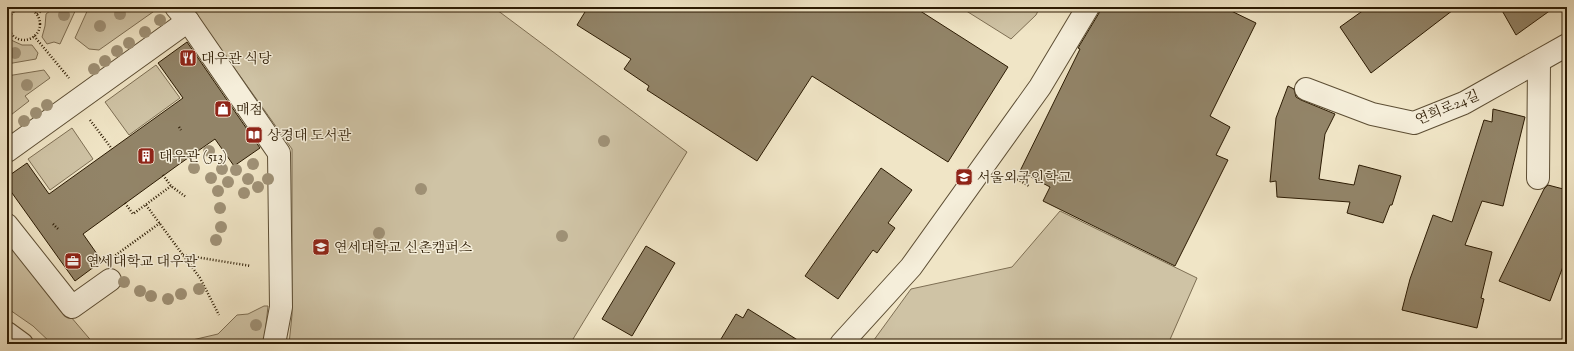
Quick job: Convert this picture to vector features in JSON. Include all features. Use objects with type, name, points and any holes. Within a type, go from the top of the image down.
[{"type":"street","points":[[840,344],[911,267],[925,248],[1040,87],[1088,7]]},
{"type":"street","points":[[7,151],[77,102],[182,14],[279,153],[281,307],[274,344]]},
{"type":"street","name":"연희로24길","points":[[1306,89],[1372,114],[1414,124],[1464,103],[1567,45]]},
{"type":"street","points":[[1538,178],[1539,62]]},
{"type":"street","points":[[7,225],[72,307],[110,280]]},
{"type":"street","points":[[7,333],[22,344]]},
{"type":"path","points":[[13,7],[16,10]]},
{"type":"path","points":[[37,14],[46,7]]},
{"type":"path","points":[[25,8],[30,9],[37,14],[40,25],[34,36],[27,39],[22,39],[12,34],[8,24],[9,19],[16,10],[25,8]]},
{"type":"path","points":[[34,36],[68,78]]},
{"type":"path","points":[[77,102],[112,149]]},
{"type":"path","points":[[163,175],[171,186],[186,197]]},
{"type":"path","points":[[124,204],[133,214],[171,186]]},
{"type":"path","points":[[146,205],[200,278],[219,315]]},
{"type":"path","points":[[112,258],[160,223]]},
{"type":"path","points":[[53,224],[59,230]]},
{"type":"path","points":[[183,255],[251,266]]},
{"type":"shaded area","points":[[55,7],[77,7],[60,44],[54,42],[47,44],[42,37],[46,14]]},
{"type":"shaded area","points":[[89,7],[160,7],[99,50],[89,49],[75,38]]},
{"type":"shaded area","points":[[191,7],[493,7],[687,152],[570,344],[289,344],[292,315],[292,149]]},
{"type":"shaded area","points":[[960,7],[1040,7],[1036,15],[1011,39]]},
{"type":"shaded area","points":[[11,40],[22,45],[32,45],[38,53],[36,59],[7,64],[7,43]]},
{"type":"shaded area","points":[[156,65],[180,98],[129,135],[105,102]]},
{"type":"shaded area","points":[[44,70],[50,78],[25,96],[29,101],[7,118],[7,76]]},
{"type":"shaded area","points":[[72,128],[93,159],[50,190],[28,159]]},
{"type":"shaded area","points":[[1060,211],[1197,278],[1168,344],[871,344],[911,289],[1012,267]]},
{"type":"shaded area","points":[[7,242],[94,344],[52,344],[33,326],[7,308]]},
{"type":"shaded area","points":[[264,306],[268,306],[264,344],[191,344],[188,341],[218,334],[237,315],[248,314]]},
{"type":"building","points":[[588,7],[914,7],[1008,67],[948,162],[812,76],[757,161],[647,90],[649,86],[624,69],[631,59],[577,25]]},
{"type":"building","points":[[1100,7],[1223,7],[1256,23],[1210,116],[1230,127],[1216,155],[1228,160],[1175,266],[1043,201],[1050,187],[1020,171],[1080,49],[1078,48],[1099,13]]},
{"type":"building","points":[[1368,7],[1457,7],[1371,73],[1340,27]]},
{"type":"building","points":[[1500,7],[1555,7],[1516,35]]},
{"type":"building","name":"대우관 (513)","points":[[187,42],[260,148],[234,166],[215,139],[178,165],[83,234],[102,261],[75,281],[7,186],[7,177],[27,163],[49,194],[183,98],[158,63]]},
{"type":"building","points":[[1288,86],[1294,89],[1296,97],[1301,100],[1335,114],[1325,134],[1319,179],[1354,185],[1359,165],[1401,176],[1392,205],[1390,205],[1383,223],[1347,213],[1350,202],[1277,197],[1276,181],[1270,182],[1276,118]]},
{"type":"building","points":[[1493,109],[1525,117],[1503,206],[1482,201],[1465,245],[1492,252],[1481,298],[1484,299],[1477,328],[1402,310],[1410,279],[1433,215],[1452,222],[1484,120],[1492,122]]},
{"type":"building","points":[[881,168],[912,190],[888,223],[895,228],[877,253],[873,250],[838,299],[805,276]]},
{"type":"building","points":[[1548,185],[1567,190],[1567,256],[1550,301],[1499,281],[1544,189]]},
{"type":"building","points":[[646,246],[675,263],[632,336],[602,319]]},
{"type":"building","points":[[748,309],[804,344],[718,344],[736,314],[743,318]]},
{"type":"place","name":"대우관 식당","points":[[188,58]]},
{"type":"place","name":"매점","points":[[223,109]]},
{"type":"place","name":"상경대 도서관","points":[[254,135]]},
{"type":"place","name":"대우관 (513)","points":[[146,156]]},
{"type":"place","name":"서울외국인학교","points":[[964,177]]},
{"type":"place","name":"연세대학교 신촌캠퍼스","points":[[321,247]]},
{"type":"place","name":"연세대학교 대우관","points":[[73,261]]}]
